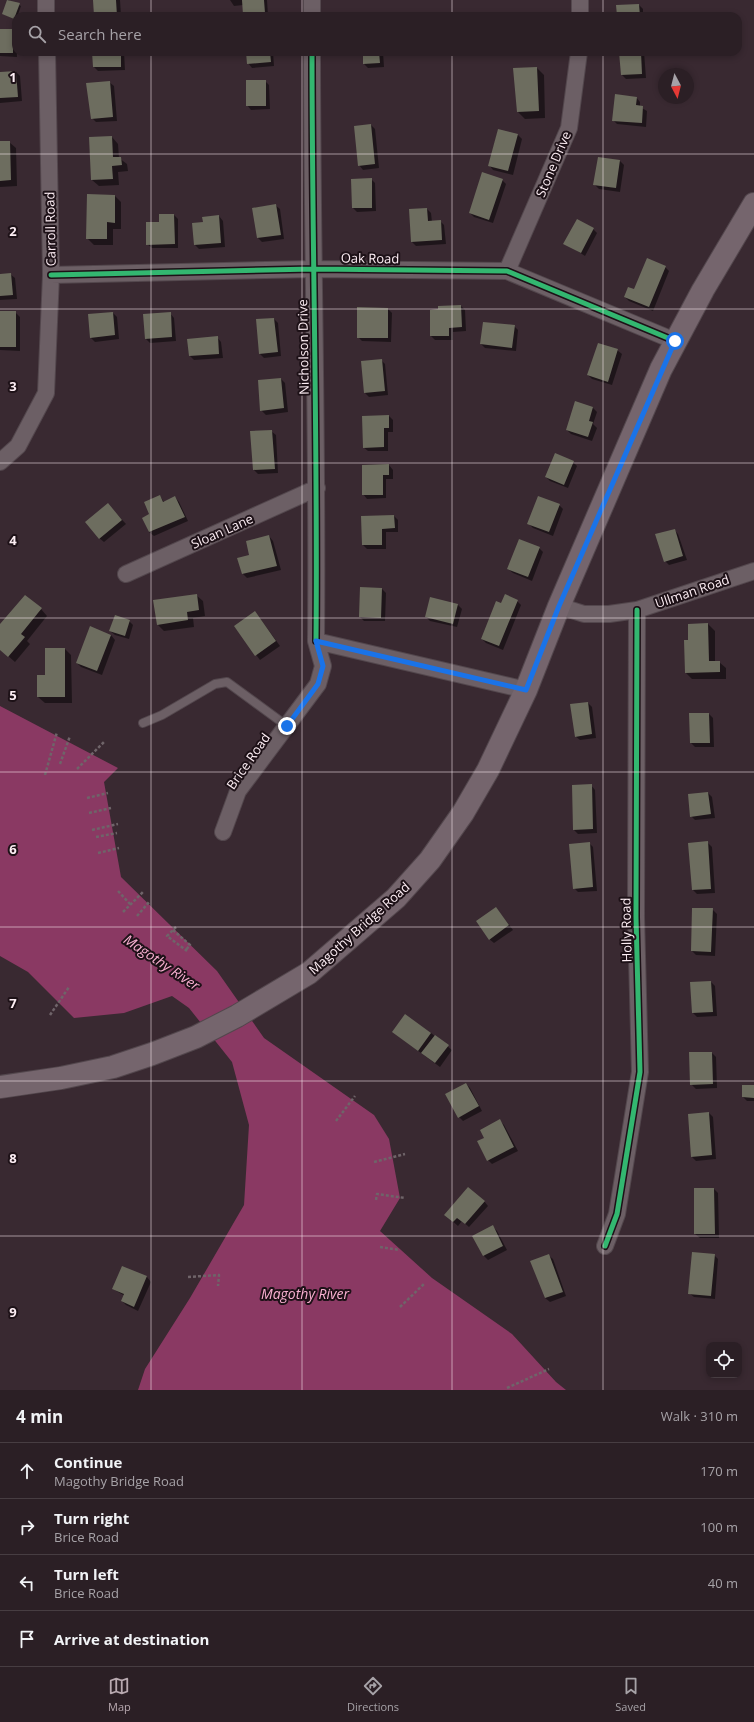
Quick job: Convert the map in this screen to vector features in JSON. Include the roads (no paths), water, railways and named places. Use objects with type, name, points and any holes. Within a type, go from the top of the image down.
[{"type":"main road","name":"Magothy Bridge Road","points":[[0,1087],[54,1079],[113,1067],[196,1037],[266,999],[309,973],[396,898],[430,860],[463,813],[488,770],[526,690],[559,606],[675,341],[754,204]]},
{"type":"street","points":[[46,0],[46,12]]},
{"type":"street","points":[[312,0],[312,12]]},
{"type":"street","points":[[580,0],[580,12]]},
{"type":"street","name":"Carroll Road","points":[[0,462],[18,446],[46,393],[51,275],[47,56]]},
{"type":"street","name":"Nicholson Drive","points":[[312,56],[312,269],[317,488],[316,641]]},
{"type":"street","name":"Stone Drive","points":[[508,271],[569,128],[578,56]]},
{"type":"street","name":"Oak Road","points":[[51,275],[312,269],[508,271],[675,341]]},
{"type":"street","name":"Sloan Lane","points":[[126,574],[317,488]]},
{"type":"street","name":"Ullman Road","points":[[559,606],[584,614],[610,614],[638,610],[754,571]]},
{"type":"street","name":"Holly Road","points":[[605,1246],[617,1214],[640,1072],[636,917],[638,610]]},
{"type":"street","points":[[316,641],[526,690]]},
{"type":"street","name":"Brice Road","points":[[223,832],[238,791],[318,684],[323,666],[316,641]]},
{"type":"lane","points":[[143,723],[162,715],[215,684],[227,682],[287,726]]},
{"type":"water","name":"Magothy River","points":[[0,706],[118,768],[104,782],[121,877],[217,971],[264,1038],[374,1115],[389,1139],[400,1198],[380,1231],[432,1278],[512,1334],[556,1382],[566,1390],[138,1390],[145,1369],[190,1298],[244,1205],[249,1125],[232,1062],[189,1008],[172,996],[124,1013],[74,1018],[28,972],[0,956]]}]
